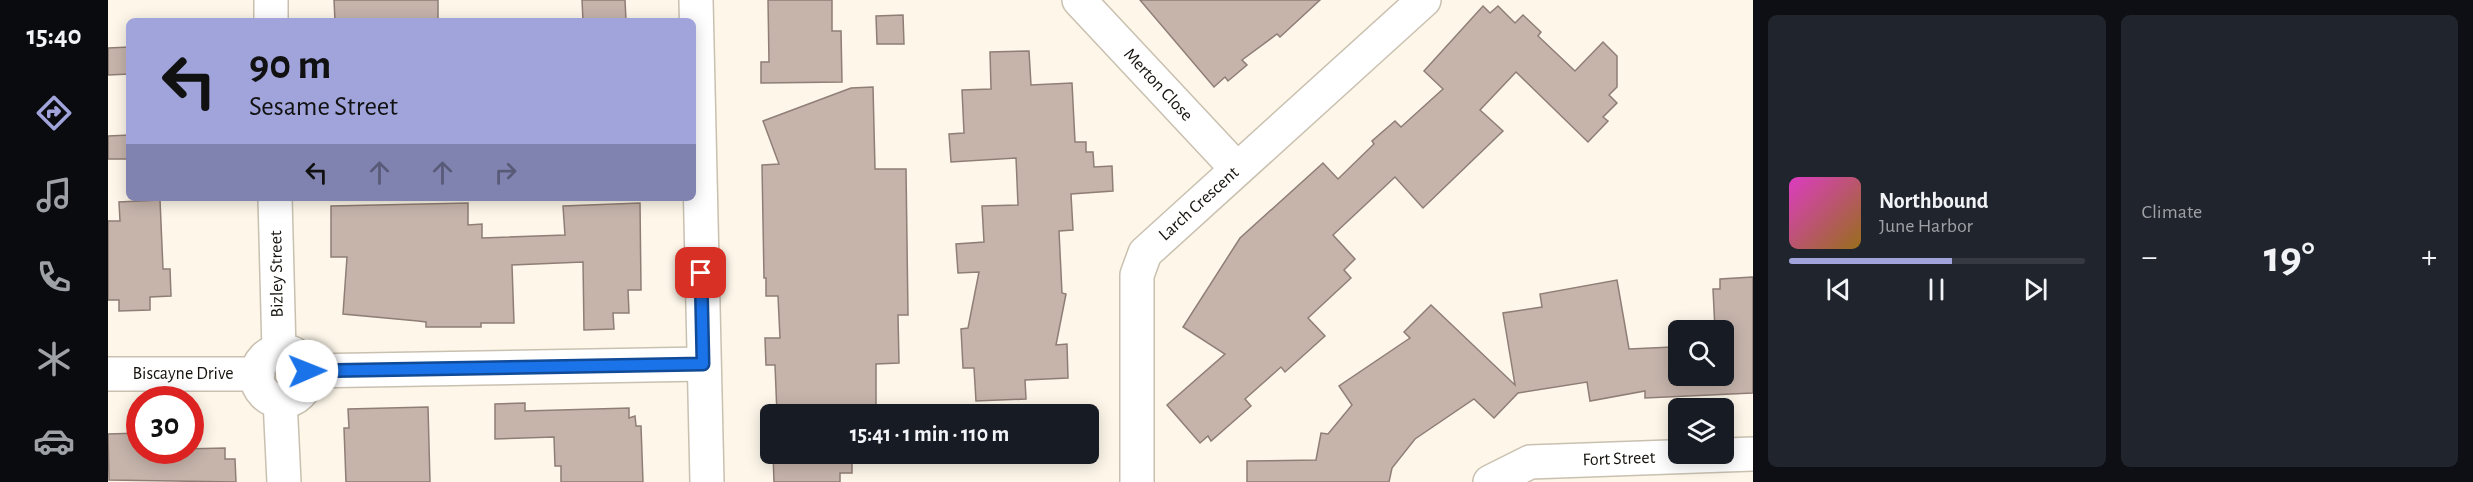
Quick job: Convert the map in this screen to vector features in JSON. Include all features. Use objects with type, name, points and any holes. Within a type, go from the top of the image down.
[{"type":"street","points":[[271,0],[271,18]]},
{"type":"street","points":[[696,0],[707,482]]},
{"type":"street","name":"Merton Close","points":[[1079,0],[1237,169]]},
{"type":"street","name":"Larch Crescent","points":[[1137,482],[1137,275],[1145,253],[1424,0]]},
{"type":"street","name":"Bizley Street","points":[[268,362],[276,201]]},
{"type":"street","points":[[296,355],[307,371],[304,388],[291,399],[280,400],[267,396],[261,389],[268,362],[296,355]]},
{"type":"street","name":"Biscayne Drive","points":[[108,374],[268,362]]},
{"type":"street","points":[[307,371],[703,364]]},
{"type":"street","points":[[280,400],[284,482]]},
{"type":"street","name":"Fort Street","points":[[1490,482],[1530,462],[1753,454]]},
{"type":"building","points":[[334,0],[438,0],[438,18],[335,18]]},
{"type":"building","points":[[582,0],[625,0],[626,18],[583,18]]},
{"type":"building","points":[[768,0],[832,0],[832,31],[841,31],[842,82],[761,83],[761,62],[769,62]]},
{"type":"building","points":[[1140,0],[1320,0],[1280,37],[1277,34],[1242,60],[1247,65],[1228,81],[1225,77],[1214,87]]},
{"type":"building","points":[[1483,6],[1490,13],[1498,6],[1515,23],[1523,15],[1541,32],[1538,36],[1575,71],[1603,42],[1617,56],[1617,87],[1609,95],[1617,103],[1603,117],[1608,121],[1588,142],[1516,72],[1480,110],[1503,131],[1423,208],[1395,177],[1333,235],[1355,259],[1344,270],[1351,278],[1308,318],[1325,336],[1285,372],[1281,367],[1245,399],[1251,406],[1211,441],[1208,436],[1200,443],[1167,405],[1225,354],[1183,327],[1240,238],[1323,163],[1338,179],[1374,144],[1372,141],[1395,121],[1401,127],[1443,89],[1424,71]]},
{"type":"building","points":[[903,15],[904,44],[877,44],[876,16]]},
{"type":"building","points":[[126,47],[126,74],[108,75],[108,48]]},
{"type":"building","points":[[1029,51],[1031,85],[1072,83],[1075,142],[1086,142],[1086,152],[1093,152],[1094,167],[1112,166],[1113,191],[1071,194],[1073,230],[1059,231],[1062,293],[1066,294],[1056,345],[1067,344],[1068,378],[1025,380],[1026,399],[976,401],[974,368],[963,368],[961,329],[968,328],[979,272],[958,273],[956,244],[984,242],[982,206],[1018,205],[1016,158],[951,162],[949,134],[964,133],[962,90],[991,89],[990,52]]},
{"type":"building","points":[[873,87],[875,169],[906,169],[908,315],[898,315],[899,363],[876,364],[876,404],[777,404],[775,365],[766,365],[765,338],[780,338],[778,296],[766,296],[766,278],[764,278],[762,165],[779,164],[763,121],[851,88]]},
{"type":"building","points":[[126,135],[126,159],[108,159],[108,136]]},
{"type":"building","points":[[160,201],[163,269],[170,269],[171,296],[150,297],[150,310],[119,311],[119,300],[108,300],[108,221],[120,221],[119,202]]},
{"type":"building","points":[[468,203],[468,225],[482,224],[482,238],[565,235],[563,206],[640,203],[641,290],[628,290],[629,313],[613,313],[614,329],[584,330],[583,262],[512,265],[514,323],[481,323],[481,327],[426,327],[426,322],[343,314],[347,257],[331,257],[331,206]]},
{"type":"building","points":[[1753,277],[1753,393],[1645,398],[1645,391],[1590,401],[1587,382],[1518,393],[1494,418],[1474,399],[1415,439],[1392,468],[1389,482],[1247,482],[1247,461],[1316,460],[1321,433],[1328,434],[1352,405],[1339,386],[1410,338],[1404,332],[1431,305],[1515,385],[1503,313],[1542,307],[1540,294],[1617,280],[1629,349],[1668,347],[1668,386],[1734,386],[1734,320],[1715,320],[1713,289],[1720,289],[1720,279]]},
{"type":"building","points":[[525,403],[525,411],[629,408],[629,418],[635,416],[636,426],[641,426],[643,482],[561,482],[561,466],[555,466],[554,437],[495,439],[495,404]]},
{"type":"building","points":[[428,407],[430,482],[346,482],[344,428],[349,428],[348,409]]},
{"type":"building","points":[[126,433],[126,464],[204,464],[204,448],[225,448],[225,459],[235,459],[236,482],[109,480],[108,434]]},
{"type":"building","points":[[773,464],[852,464],[852,473],[840,473],[840,482],[774,482]]},
{"type":"route","points":[[307,371],[703,364],[701,273]]}]
